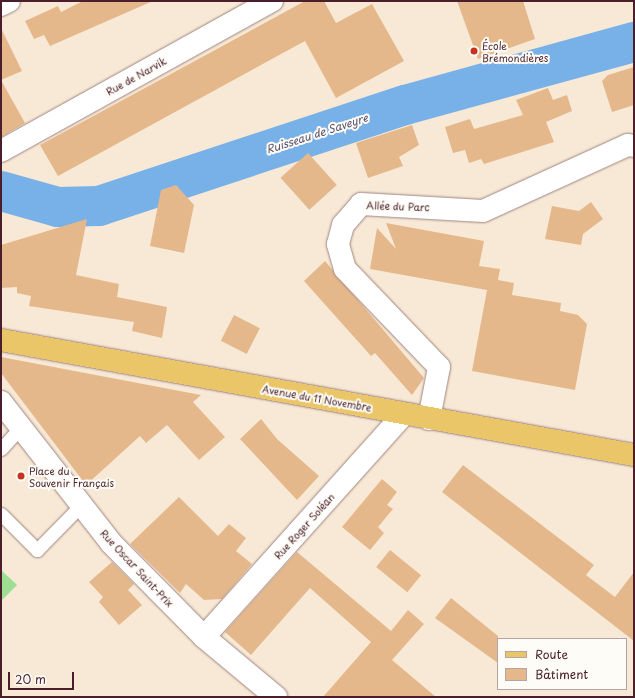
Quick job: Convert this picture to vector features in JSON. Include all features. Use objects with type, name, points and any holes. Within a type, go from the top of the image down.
[{"type":"main road","name":"Avenue du 11 Novembre","points":[[1,340],[429,419],[634,455]]},
{"type":"street","points":[[1,5],[9,1]]},
{"type":"street","name":"Rue de Narvik","points":[[1,151],[272,1]]},
{"type":"street","name":"Allée du Parc","points":[[429,419],[439,367],[345,269],[338,244],[344,225],[361,204],[483,211],[628,145],[634,146]]},
{"type":"street","name":"Rue Oscar Saint-Prix","points":[[1,402],[111,543],[204,637],[276,697]]},
{"type":"street","name":"Rue Roger Soléan","points":[[204,637],[404,414]]},
{"type":"lane","points":[[1,449],[21,427]]},
{"type":"lane","points":[[1,514],[37,550],[81,505]]},
{"type":"green space","points":[[1,570],[17,585],[1,601]]},
{"type":"building","points":[[83,1],[153,1],[50,46],[44,35],[34,39],[25,21],[58,6],[61,12]]},
{"type":"building","points":[[305,1],[324,1],[336,23],[372,4],[404,61],[336,98],[305,41],[58,176],[40,145]]},
{"type":"building","points":[[457,1],[523,1],[535,39],[478,59]]},
{"type":"building","points":[[1,28],[22,71],[1,80]]},
{"type":"building","points":[[634,67],[634,105],[612,112],[602,81],[608,75]]},
{"type":"building","points":[[1,80],[25,123],[1,137]]},
{"type":"building","points":[[548,88],[553,100],[567,95],[572,111],[546,122],[554,142],[484,164],[481,159],[469,163],[465,150],[453,153],[445,127],[470,119],[474,129],[523,115],[516,100]]},
{"type":"building","points":[[412,125],[419,145],[399,157],[403,166],[368,178],[356,143]]},
{"type":"building","points":[[308,153],[337,185],[309,210],[281,178]]},
{"type":"building","points":[[176,185],[194,205],[184,253],[150,246],[161,190]]},
{"type":"building","points":[[591,202],[603,219],[583,234],[581,245],[545,239],[552,206],[579,211]]},
{"type":"building","points":[[87,219],[76,275],[119,284],[117,297],[167,307],[162,338],[132,331],[134,322],[29,306],[31,296],[17,293],[17,287],[1,288],[1,245]]},
{"type":"building","points":[[386,223],[484,241],[479,266],[500,269],[498,280],[514,283],[512,295],[561,303],[560,311],[578,315],[587,324],[575,390],[472,371],[487,290],[370,269],[377,228],[396,249]]},
{"type":"building","points":[[325,261],[424,378],[412,395],[375,353],[371,356],[304,281]]},
{"type":"building","points":[[234,315],[260,328],[247,354],[221,341]]},
{"type":"building","points":[[1,357],[201,395],[193,402],[225,437],[199,460],[167,425],[146,443],[140,436],[86,485],[1,373]]},
{"type":"building","points":[[261,419],[277,439],[319,476],[297,500],[240,439]]},
{"type":"building","points":[[463,465],[594,565],[586,575],[615,597],[634,572],[634,641],[442,492]]},
{"type":"building","points":[[382,479],[397,492],[387,505],[393,509],[378,527],[384,533],[370,550],[342,527]]},
{"type":"building","points":[[179,497],[218,536],[229,524],[246,538],[236,551],[252,564],[222,599],[204,600],[186,584],[180,593],[130,544]]},
{"type":"building","points":[[390,550],[421,575],[407,592],[376,567]]},
{"type":"building","points":[[297,552],[391,631],[408,610],[424,624],[392,660],[436,697],[323,697],[371,642],[310,588],[251,655],[225,632]]},
{"type":"building","points":[[112,562],[134,584],[128,590],[142,605],[119,625],[99,602],[103,597],[89,582]]},
{"type":"building","points":[[451,598],[498,636],[497,662],[435,618]]},
{"type":"waterway","name":"Ruisseau de Saveyre","points":[[1,191],[58,207],[99,206],[405,105],[634,42]]},
{"type":"place","name":"École Brémondières","points":[[474,51]]},
{"type":"place","name":"Place du Souvenir Français","points":[[21,476]]}]
